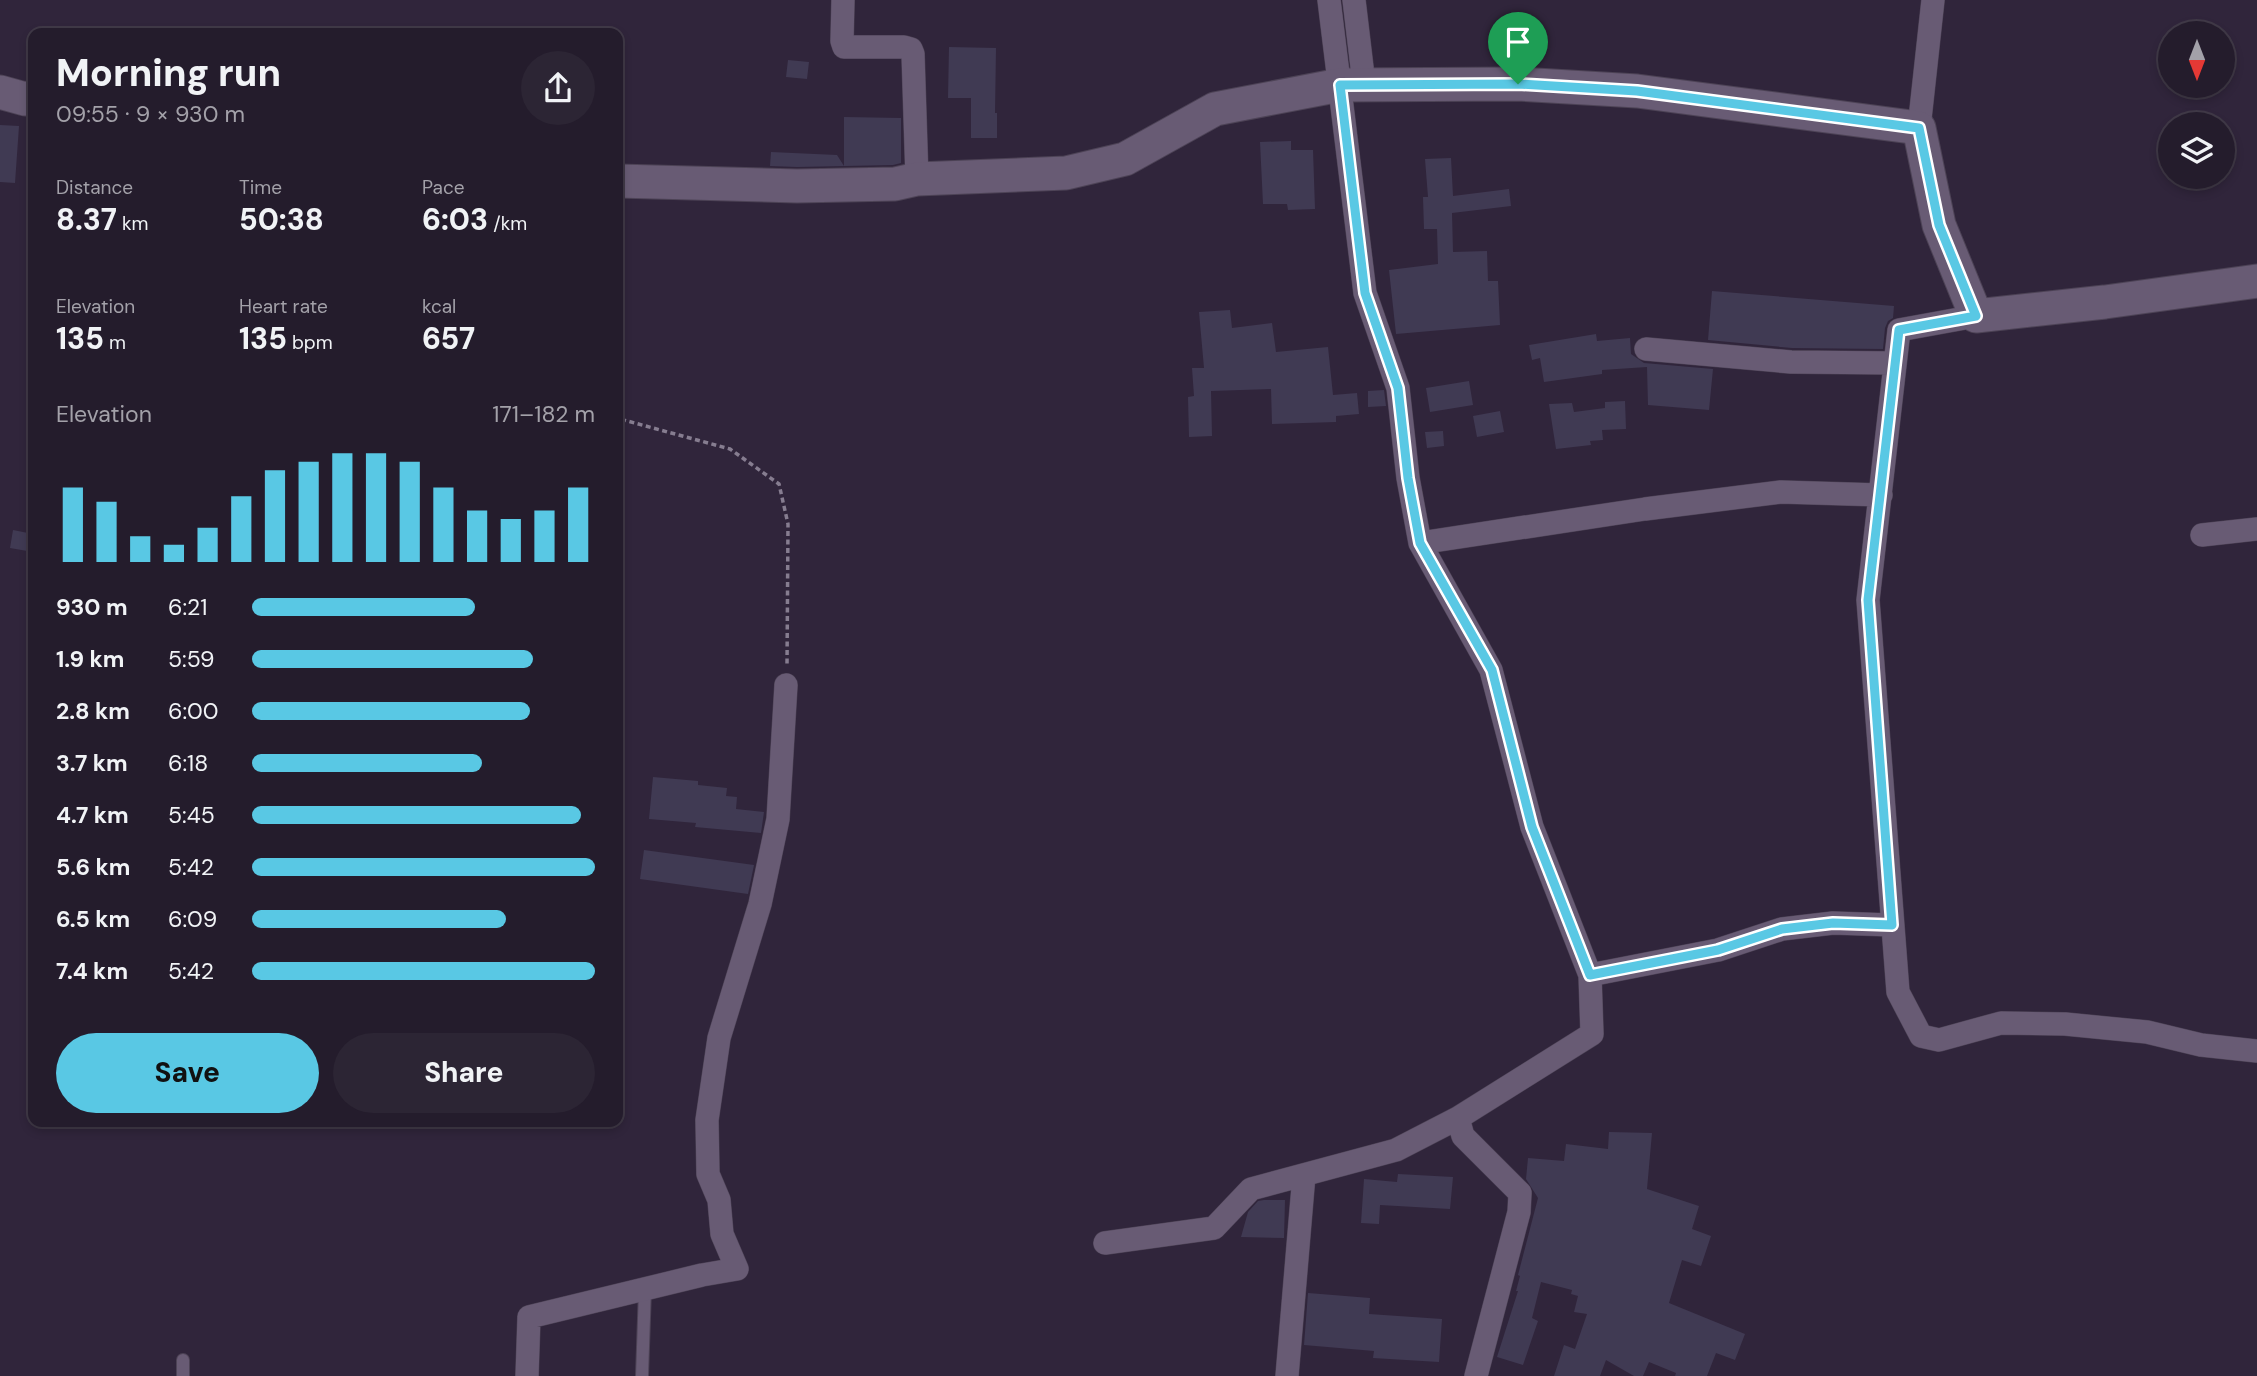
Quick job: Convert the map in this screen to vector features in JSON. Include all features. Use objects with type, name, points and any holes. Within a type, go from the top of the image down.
[{"type":"street","points":[[843,0],[844,47],[911,49],[917,179]]},
{"type":"street","points":[[1329,0],[1352,84]]},
{"type":"street","points":[[1105,1243],[1214,1228],[1251,1189],[1396,1150],[1458,1118],[1592,1034],[1590,975],[1532,827],[1492,670],[1420,543],[1408,478],[1398,388],[1365,293],[1352,84],[1354,0]]},
{"type":"street","points":[[1933,0],[1919,128],[1939,225],[1976,316]]},
{"type":"street","points":[[623,181],[797,186],[895,184],[917,179],[1066,173],[1125,159],[1215,109],[1352,84],[1518,84],[1637,91],[1919,128]]},
{"type":"street","points":[[0,92],[28,98]]},
{"type":"street","points":[[2257,281],[1976,316],[1899,330],[1868,600],[1898,992],[1921,1036],[1939,1040],[2001,1023],[2065,1024],[2147,1032],[2201,1045],[2257,1051]]},
{"type":"street","points":[[1646,349],[1791,362],[1895,363]]},
{"type":"street","points":[[1420,543],[1645,509],[1782,492],[1881,495]]},
{"type":"street","points":[[2202,535],[2257,529]]},
{"type":"street","points":[[527,1376],[529,1317],[737,1269],[722,1234],[719,1200],[708,1174],[707,1120],[719,1038],[760,904],[778,819],[786,685]]},
{"type":"street","points":[[1590,975],[1718,950],[1782,929],[1833,923],[1892,925]]},
{"type":"street","points":[[1458,1118],[1462,1136],[1520,1193],[1519,1212],[1476,1376]]},
{"type":"street","points":[[1287,1376],[1304,1175]]},
{"type":"lane","points":[[642,1376],[645,1289]]},
{"type":"lane","points":[[183,1360],[183,1376]]},
{"type":"path","points":[[623,420],[730,449],[779,484],[789,524],[786,685]]},
{"type":"building","points":[[949,47],[996,48],[997,138],[971,138],[971,98],[948,98]]},
{"type":"building","points":[[788,60],[809,62],[807,79],[786,77]]},
{"type":"building","points":[[844,117],[901,118],[901,163],[893,165],[797,167],[770,166],[771,152],[837,155],[844,166]]},
{"type":"building","points":[[0,125],[19,126],[15,183],[0,182]]},
{"type":"building","points":[[1291,141],[1291,150],[1313,150],[1315,209],[1288,210],[1287,204],[1263,204],[1260,142]]},
{"type":"building","points":[[1451,158],[1453,196],[1509,189],[1511,206],[1452,213],[1453,252],[1487,251],[1488,281],[1498,281],[1500,325],[1396,334],[1389,270],[1438,264],[1437,229],[1424,229],[1423,197],[1428,197],[1425,159]]},
{"type":"building","points":[[1712,291],[1894,306],[1893,318],[1885,328],[1883,349],[1792,348],[1708,340]]},
{"type":"building","points":[[1230,310],[1232,328],[1272,323],[1276,352],[1328,347],[1333,395],[1357,393],[1359,414],[1336,416],[1336,422],[1272,424],[1271,389],[1211,391],[1212,436],[1189,437],[1188,397],[1194,396],[1192,368],[1204,368],[1199,312]]},
{"type":"building","points":[[1596,334],[1597,341],[1630,338],[1631,354],[1644,363],[1713,369],[1709,410],[1648,405],[1647,367],[1602,370],[1602,374],[1544,382],[1540,358],[1532,360],[1529,345]]},
{"type":"building","points":[[1469,381],[1473,405],[1430,412],[1426,388]]},
{"type":"building","points":[[1384,390],[1386,406],[1368,407],[1368,391]]},
{"type":"building","points":[[1625,401],[1626,429],[1602,430],[1603,440],[1590,441],[1591,445],[1556,449],[1549,404],[1572,403],[1574,412],[1605,408],[1605,402]]},
{"type":"building","points":[[1500,411],[1504,432],[1477,437],[1473,416]]},
{"type":"building","points":[[1443,431],[1444,446],[1427,448],[1425,432]]},
{"type":"building","points":[[13,530],[28,533],[28,551],[10,548]]},
{"type":"building","points":[[653,777],[698,781],[698,785],[727,788],[726,796],[737,797],[736,809],[764,812],[761,833],[695,827],[696,823],[649,819]]},
{"type":"building","points":[[644,850],[754,865],[748,894],[640,879]]},
{"type":"building","points":[[1609,1132],[1652,1133],[1647,1189],[1699,1206],[1692,1229],[1711,1236],[1701,1266],[1682,1260],[1669,1303],[1745,1334],[1735,1360],[1716,1353],[1707,1376],[1675,1376],[1676,1373],[1649,1362],[1643,1376],[1634,1376],[1606,1360],[1600,1376],[1554,1376],[1564,1345],[1575,1349],[1587,1314],[1574,1312],[1578,1296],[1571,1294],[1572,1290],[1541,1282],[1532,1318],[1538,1321],[1523,1365],[1497,1357],[1518,1291],[1518,1275],[1538,1198],[1526,1179],[1528,1158],[1564,1161],[1566,1144],[1608,1149]]},
{"type":"building","points":[[1398,1174],[1453,1177],[1450,1209],[1380,1205],[1379,1224],[1361,1223],[1364,1179],[1397,1182]]},
{"type":"building","points":[[1285,1200],[1284,1238],[1241,1237],[1248,1212],[1258,1201]]},
{"type":"building","points":[[1308,1293],[1370,1298],[1369,1314],[1442,1319],[1439,1362],[1373,1358],[1374,1351],[1304,1345]]},
{"type":"route","points":[[1518,84],[1637,91],[1919,128],[1939,225],[1976,316],[1899,330],[1868,600],[1892,925],[1833,923],[1782,929],[1718,950],[1590,975],[1532,827],[1492,670],[1420,543],[1408,478],[1398,388],[1365,293],[1340,85],[1518,84]]}]
